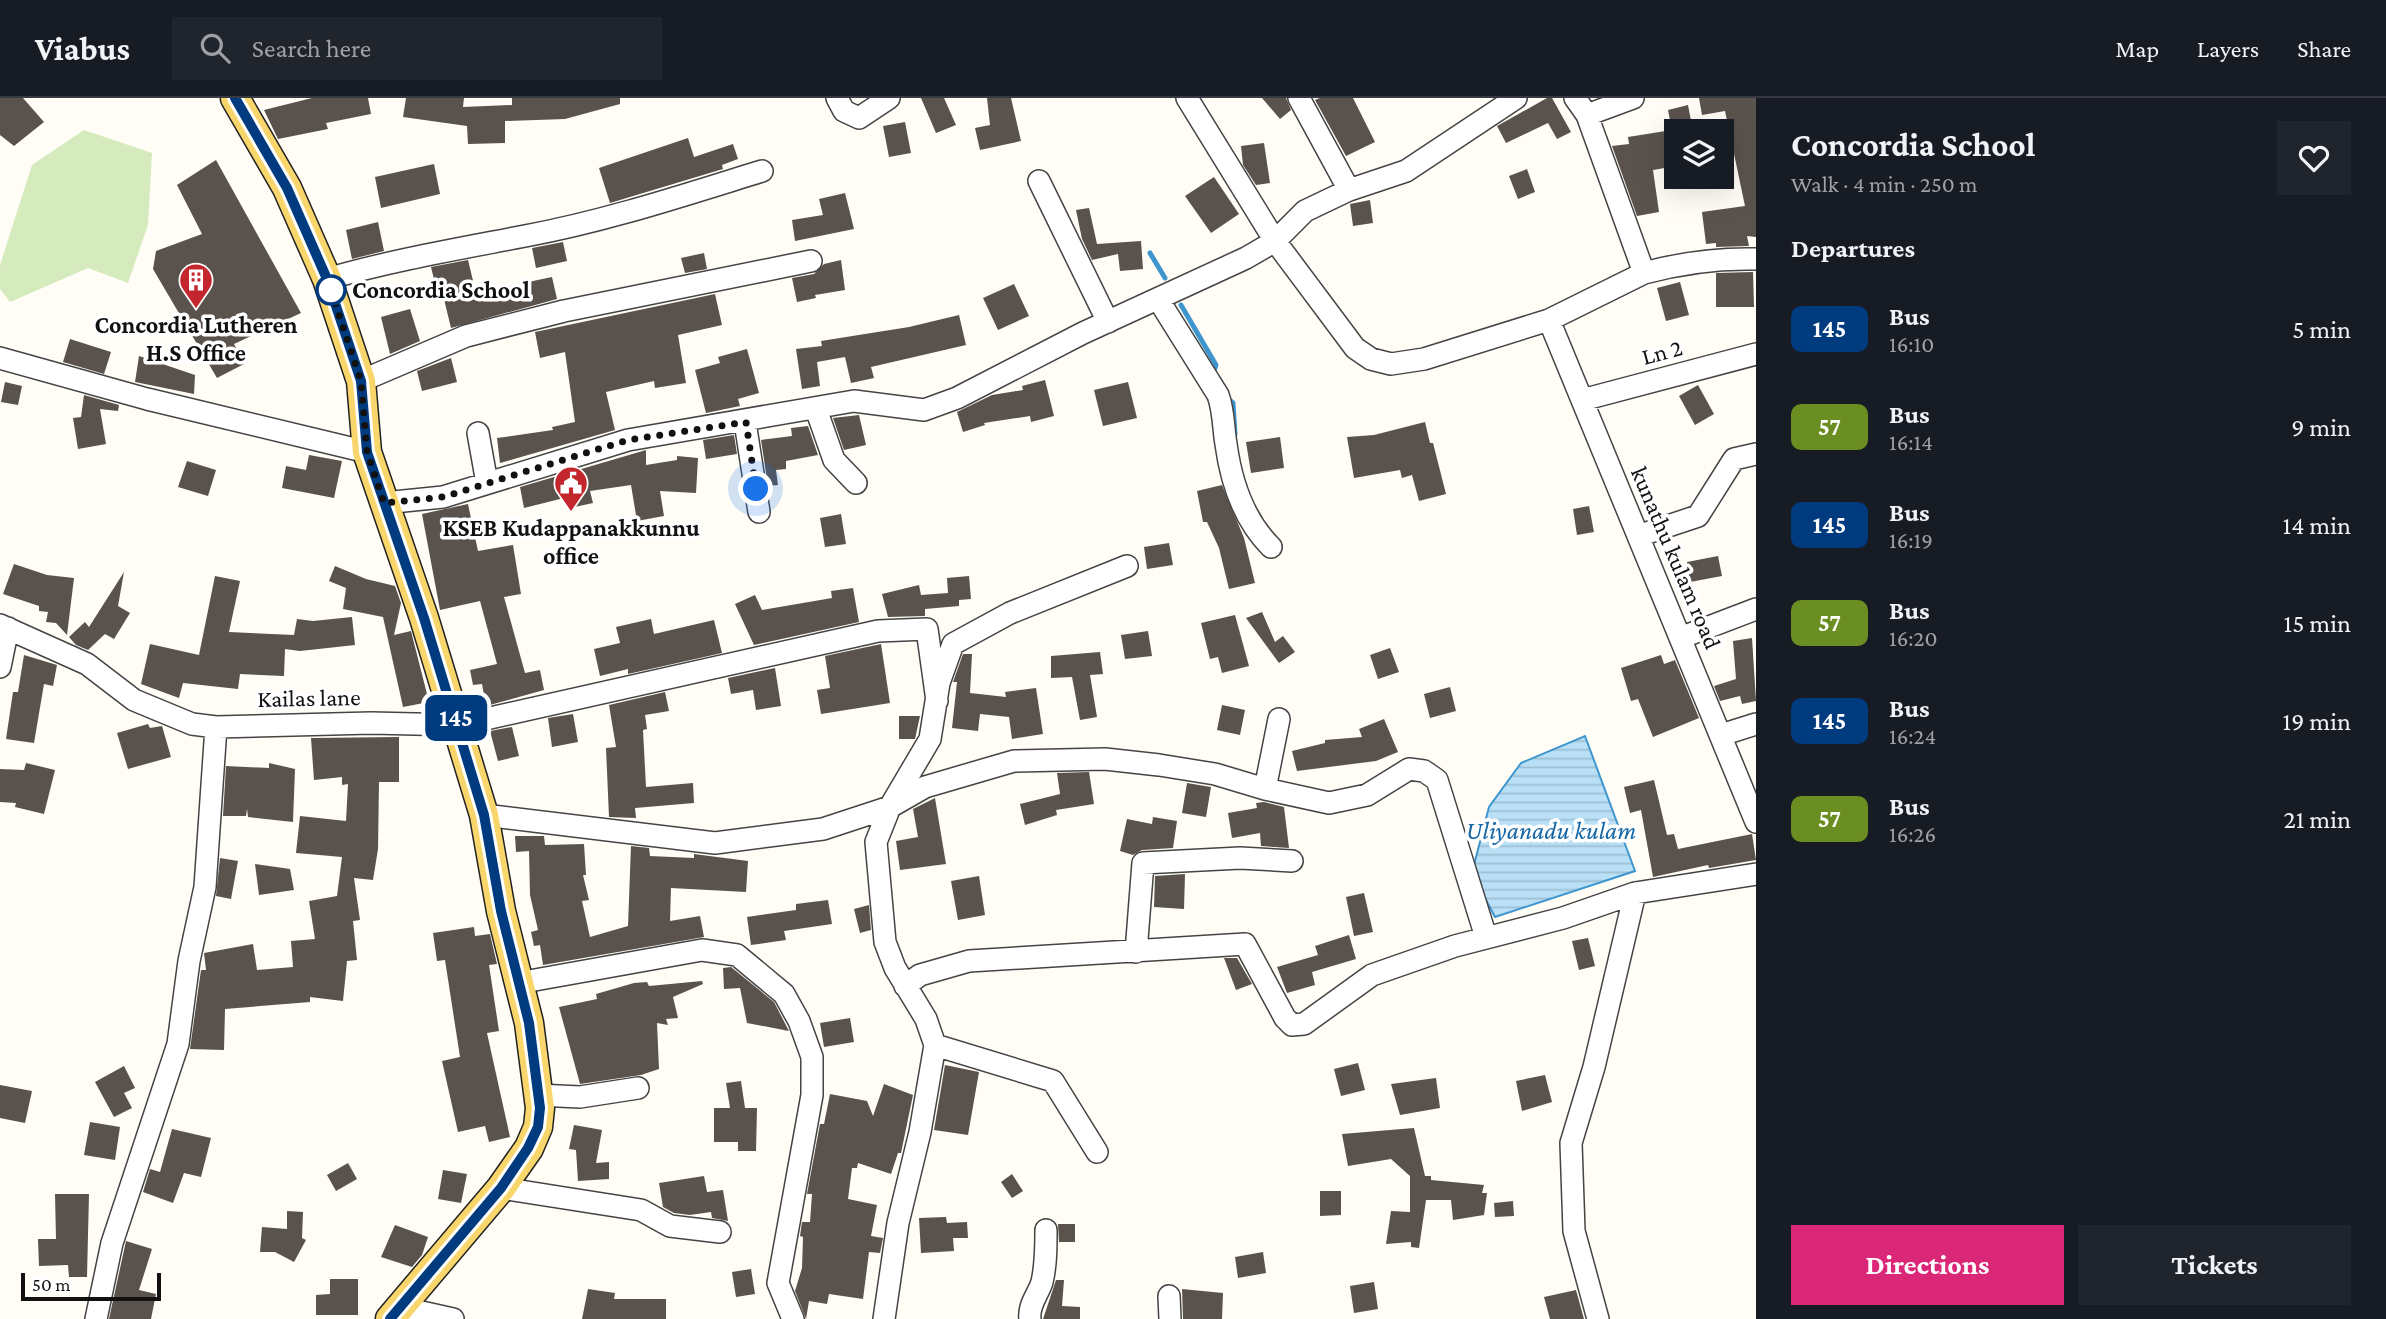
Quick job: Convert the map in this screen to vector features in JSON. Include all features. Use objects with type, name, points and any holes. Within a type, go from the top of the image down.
[{"type":"main road","points":[[235,98],[287,188],[327,279],[361,381],[367,452],[458,725],[484,815],[518,983],[529,1023],[538,1127],[528,1148],[501,1188],[395,1313]]},
{"type":"street","points":[[837,98],[844,111],[859,118],[890,98]]},
{"type":"street","points":[[1188,98],[1275,241],[1355,348],[1371,359],[1391,364],[1424,359],[1549,320],[1644,273],[1681,263],[1756,259]]},
{"type":"street","points":[[1299,98],[1349,190]]},
{"type":"street","points":[[384,503],[443,497],[628,440],[746,422],[854,401],[924,410],[957,398],[1108,322],[1246,258],[1275,241],[1305,211],[1349,190],[1406,171],[1516,98]]},
{"type":"street","points":[[1633,98],[1581,107],[1644,273]]},
{"type":"street","points":[[327,279],[392,260],[526,236],[607,217],[762,171]]},
{"type":"street","points":[[1039,181],[1108,322]]},
{"type":"street","points":[[361,381],[466,336],[564,311],[811,261]]},
{"type":"street","points":[[1158,299],[1218,395],[1223,409],[1226,445],[1238,496],[1252,523],[1271,547]]},
{"type":"street","name":"kunathu kulam road","points":[[1549,320],[1720,734],[1754,809]]},
{"type":"street","name":"Ln 2","points":[[1582,400],[1756,354]]},
{"type":"street","points":[[0,358],[147,399],[367,452]]},
{"type":"street","points":[[816,409],[834,460],[856,483]]},
{"type":"street","points":[[746,422],[759,512]]},
{"type":"street","points":[[478,433],[487,483]]},
{"type":"street","points":[[1638,536],[1698,516],[1734,459],[1756,453]]},
{"type":"street","points":[[884,1319],[898,1223],[920,1132],[935,1045],[926,1019],[905,986],[886,942],[876,842],[890,807],[930,739],[937,701],[953,645],[1010,613],[1127,566]]},
{"type":"street","points":[[1680,638],[1756,609]]},
{"type":"street","points":[[0,667],[4,626]]},
{"type":"street","name":"Kailas lane","points":[[4,626],[87,664],[134,700],[192,724],[216,727],[371,723],[458,725],[878,631],[927,629],[937,701]]},
{"type":"street","points":[[1265,789],[1279,719]]},
{"type":"street","points":[[1720,734],[1756,724]]},
{"type":"street","points":[[96,1319],[112,1243],[178,1044],[189,961],[205,887],[216,727]]},
{"type":"street","points":[[484,815],[715,843],[824,829],[890,807],[925,787],[1014,761],[1105,759],[1215,774],[1265,789],[1329,803],[1367,795],[1409,769],[1423,771],[1437,780],[1486,937]]},
{"type":"street","points":[[1136,952],[1143,863],[1240,858],[1292,861]]},
{"type":"street","points":[[905,986],[920,975],[969,961],[1035,954],[1136,952],[1245,944],[1284,1018],[1292,1025],[1304,1024],[1372,975],[1486,937],[1563,918],[1635,893],[1756,874]]},
{"type":"street","points":[[1598,1319],[1574,1231],[1571,1143],[1594,1066],[1635,893]]},
{"type":"street","points":[[518,983],[702,950],[737,955],[784,994],[799,1021],[813,1057],[811,1096],[778,1283],[783,1301],[793,1319]]},
{"type":"street","points":[[935,1045],[1053,1081],[1097,1152]]},
{"type":"street","points":[[537,1095],[580,1097],[638,1088]]},
{"type":"street","points":[[501,1188],[641,1210],[670,1226],[720,1232]]},
{"type":"street","points":[[1030,1319],[1029,1310],[1041,1285],[1046,1261],[1046,1230]]},
{"type":"street","points":[[1168,1296],[1170,1319]]},
{"type":"street","points":[[395,1313],[453,1319]]},
{"type":"green space","points":[[84,130],[152,153],[148,225],[128,283],[88,268],[10,302],[0,289],[0,265],[32,165]]},
{"type":"water","name":"Uliyanadu kulam","points":[[1585,736],[1635,871],[1495,917],[1477,883],[1474,865],[1489,807],[1521,763]]},
{"type":"building","points":[[0,98],[23,98],[44,122],[14,146],[0,135]]},
{"type":"building","points":[[312,98],[368,98],[371,114],[326,123],[328,129],[278,139],[264,110]]},
{"type":"building","points":[[406,98],[464,98],[463,107],[512,105],[512,98],[620,98],[620,104],[565,119],[505,121],[505,143],[468,144],[467,126],[403,117]]},
{"type":"building","points":[[921,98],[944,98],[956,125],[936,133]]},
{"type":"building","points":[[987,98],[1011,98],[1021,141],[980,150],[975,128],[990,125]]},
{"type":"building","points":[[1262,98],[1286,98],[1291,110],[1280,119]]},
{"type":"building","points":[[1353,98],[1375,142],[1346,156],[1315,100]]},
{"type":"building","points":[[1547,98],[1552,98],[1571,132],[1557,139],[1548,123],[1506,143],[1497,126]]},
{"type":"building","points":[[1699,98],[1756,98],[1756,237],[1747,236],[1749,246],[1716,247],[1716,243],[1706,244],[1702,212],[1745,206],[1734,154],[1734,119],[1727,119],[1725,111],[1702,115]]},
{"type":"building","points":[[1688,105],[1691,119],[1670,119],[1668,110]]},
{"type":"building","points":[[905,122],[911,153],[889,157],[883,126]]},
{"type":"building","points":[[1664,131],[1664,168],[1653,170],[1659,212],[1637,216],[1612,146],[1629,144],[1628,137]]},
{"type":"building","points":[[688,138],[694,157],[733,144],[738,159],[722,165],[723,169],[610,203],[599,168]]},
{"type":"building","points":[[1264,143],[1270,183],[1256,185],[1243,165],[1241,146]]},
{"type":"building","points":[[216,160],[301,313],[234,344],[244,364],[217,378],[153,269],[156,251],[202,234],[177,185]]},
{"type":"building","points":[[434,164],[440,194],[381,208],[375,177]]},
{"type":"building","points":[[1527,169],[1535,192],[1518,199],[1509,176]]},
{"type":"building","points":[[1214,177],[1239,214],[1211,233],[1185,196]]},
{"type":"building","points":[[845,193],[854,229],[795,241],[792,220],[823,215],[819,199]]},
{"type":"building","points":[[1370,200],[1373,223],[1353,226],[1350,204]]},
{"type":"building","points":[[1089,208],[1097,244],[1141,241],[1143,269],[1120,271],[1118,254],[1092,260],[1082,239],[1076,210]]},
{"type":"building","points":[[378,222],[384,251],[352,259],[346,230]]},
{"type":"building","points":[[563,242],[567,261],[536,268],[532,248]]},
{"type":"building","points":[[704,253],[707,269],[685,273],[681,258]]},
{"type":"building","points":[[468,260],[476,293],[552,277],[557,299],[451,328],[443,295],[438,296],[431,267]]},
{"type":"building","points":[[841,260],[845,290],[815,295],[816,298],[797,302],[792,278],[814,274],[824,264]]},
{"type":"building","points":[[1753,272],[1754,307],[1716,307],[1716,273]]},
{"type":"building","points":[[1680,282],[1689,315],[1666,321],[1657,288]]},
{"type":"building","points":[[1014,284],[1029,316],[998,330],[983,298]]},
{"type":"building","points":[[715,294],[722,325],[678,335],[686,383],[655,388],[654,381],[606,392],[615,430],[500,463],[497,438],[553,430],[552,427],[575,422],[565,352],[540,358],[535,332]]},
{"type":"building","points":[[410,309],[420,341],[390,354],[381,317]]},
{"type":"building","points":[[959,315],[966,345],[871,367],[874,378],[851,383],[845,357],[817,362],[820,386],[802,389],[796,349],[822,346],[821,341],[909,327]]},
{"type":"building","points":[[70,339],[111,352],[104,374],[63,362]]},
{"type":"building","points":[[747,349],[759,393],[738,399],[740,406],[706,413],[695,370],[720,363],[718,357]]},
{"type":"building","points":[[139,356],[195,375],[194,394],[135,382]]},
{"type":"building","points":[[451,358],[457,382],[422,391],[417,371]]},
{"type":"building","points":[[1045,380],[1054,416],[1031,422],[1030,416],[984,423],[985,425],[963,432],[957,412],[992,395],[1023,390],[1022,386]]},
{"type":"building","points":[[5,382],[22,386],[18,405],[1,402]]},
{"type":"building","points":[[1128,382],[1137,418],[1103,426],[1094,390]]},
{"type":"building","points":[[1698,385],[1714,414],[1695,425],[1679,396]]},
{"type":"building","points":[[84,395],[119,405],[118,411],[100,409],[106,444],[78,449],[73,418],[81,417]]},
{"type":"building","points":[[859,415],[866,445],[844,450],[833,418]]},
{"type":"building","points":[[1425,422],[1446,494],[1419,501],[1412,475],[1402,478],[1400,470],[1354,478],[1347,437],[1374,435]]},
{"type":"building","points":[[808,426],[818,455],[786,461],[786,469],[776,470],[778,485],[768,486],[761,440],[792,436],[791,428]]},
{"type":"building","points":[[734,435],[737,454],[706,459],[703,440]]},
{"type":"building","points":[[1280,437],[1284,468],[1251,473],[1246,442]]},
{"type":"building","points":[[646,450],[646,465],[677,460],[677,456],[698,458],[696,493],[660,491],[664,516],[637,521],[631,485],[590,491],[593,503],[570,508],[568,497],[524,508],[520,487]]},
{"type":"building","points":[[309,455],[342,461],[334,498],[282,488],[286,466],[306,470]]},
{"type":"building","points":[[187,461],[216,470],[208,496],[178,487]]},
{"type":"building","points":[[1222,485],[1244,538],[1255,583],[1229,589],[1219,548],[1207,522],[1203,522],[1197,491]]},
{"type":"building","points":[[468,504],[478,551],[513,545],[521,594],[504,597],[525,673],[540,670],[544,690],[486,706],[482,684],[473,685],[470,670],[497,664],[480,601],[440,610],[422,514]]},
{"type":"building","points":[[1589,506],[1594,532],[1577,535],[1573,509]]},
{"type":"building","points":[[841,514],[846,544],[825,547],[820,518]]},
{"type":"building","points":[[1169,543],[1173,565],[1147,569],[1144,547]]},
{"type":"building","points":[[1718,556],[1722,576],[1690,582],[1687,562]]},
{"type":"building","points":[[14,564],[47,575],[74,578],[67,635],[56,623],[46,622],[48,612],[39,611],[39,606],[3,594]]},
{"type":"building","points":[[335,566],[366,579],[395,586],[401,603],[394,635],[411,631],[429,702],[403,707],[383,617],[343,609],[346,588],[329,581]]},
{"type":"building","points":[[124,572],[118,606],[130,613],[114,639],[105,634],[88,650],[76,645],[69,637],[85,622],[89,627]]},
{"type":"building","points":[[215,576],[240,581],[229,632],[294,635],[297,619],[313,621],[352,617],[355,645],[300,651],[285,649],[284,676],[240,674],[238,689],[183,683],[179,698],[141,684],[150,644],[199,655]]},
{"type":"building","points":[[969,576],[971,599],[959,600],[959,606],[925,609],[925,616],[888,617],[882,594],[919,585],[921,595],[948,593],[947,578]]},
{"type":"building","points":[[853,588],[859,622],[754,645],[735,604],[755,595],[762,610],[832,598],[831,591]]},
{"type":"building","points":[[1262,612],[1275,642],[1283,636],[1295,652],[1279,663],[1246,618]]},
{"type":"building","points":[[1235,615],[1249,666],[1222,673],[1218,657],[1210,659],[1201,623]]},
{"type":"building","points":[[651,619],[654,634],[714,620],[722,653],[628,674],[628,669],[600,676],[594,649],[620,643],[616,627]]},
{"type":"building","points":[[1148,631],[1152,656],[1125,659],[1121,635]]},
{"type":"building","points":[[1752,638],[1756,701],[1742,704],[1740,696],[1720,701],[1714,686],[1736,679],[1733,641]]},
{"type":"building","points":[[881,644],[890,703],[821,714],[817,690],[830,688],[825,656]]},
{"type":"building","points":[[1390,648],[1399,672],[1378,679],[1370,655]]},
{"type":"building","points":[[1100,652],[1103,674],[1090,675],[1097,717],[1080,720],[1072,677],[1051,678],[1051,656]]},
{"type":"building","points":[[963,654],[972,654],[970,693],[1006,697],[1005,692],[1036,688],[1043,734],[1012,739],[1009,717],[980,714],[978,731],[952,728],[957,682],[953,682]]},
{"type":"building","points":[[24,655],[57,665],[53,686],[44,684],[34,743],[6,739],[13,692],[18,692]]},
{"type":"building","points":[[1661,655],[1664,664],[1675,660],[1699,718],[1653,737],[1638,699],[1631,701],[1621,668]]},
{"type":"building","points":[[775,668],[781,706],[756,710],[753,690],[731,694],[728,678]]},
{"type":"building","points":[[1450,687],[1456,711],[1430,718],[1424,694]]},
{"type":"building","points":[[665,692],[669,711],[645,715],[647,729],[643,730],[646,787],[693,783],[694,803],[635,808],[636,818],[609,817],[606,748],[616,747],[609,705]]},
{"type":"building","points":[[1222,705],[1245,710],[1240,735],[1217,730]]},
{"type":"building","points":[[573,714],[578,742],[552,747],[548,718]]},
{"type":"building","points":[[899,716],[920,716],[915,739],[899,739]]},
{"type":"building","points":[[1384,719],[1398,752],[1376,761],[1297,771],[1292,751],[1325,743],[1325,740],[1362,737],[1359,729]]},
{"type":"building","points":[[148,724],[150,728],[162,726],[171,757],[128,769],[117,733]]},
{"type":"building","points":[[512,727],[519,756],[498,761],[490,731]]},
{"type":"building","points":[[399,737],[399,782],[379,782],[378,849],[373,880],[354,878],[360,920],[353,921],[357,960],[347,961],[343,1001],[310,997],[310,1002],[225,1009],[224,1050],[190,1049],[201,970],[206,970],[204,953],[253,944],[257,970],[293,967],[291,941],[315,939],[309,901],[337,896],[342,857],[296,853],[300,816],[346,821],[348,784],[342,785],[342,777],[314,780],[311,738]]},
{"type":"building","points":[[26,763],[55,770],[44,814],[15,807],[16,803],[0,802],[0,769],[24,770]]},
{"type":"building","points":[[269,763],[295,769],[293,822],[248,817],[247,809],[246,816],[223,816],[226,766],[269,768]]},
{"type":"building","points":[[1089,772],[1094,804],[1056,810],[1057,815],[1025,825],[1020,804],[1060,794],[1057,773]]},
{"type":"building","points":[[1654,780],[1667,835],[1674,834],[1678,849],[1752,834],[1756,860],[1709,868],[1708,865],[1653,877],[1641,810],[1630,813],[1624,787]]},
{"type":"building","points":[[1187,783],[1211,787],[1206,817],[1182,813]]},
{"type":"building","points":[[935,798],[946,864],[900,870],[896,841],[918,837],[913,809]]},
{"type":"building","points":[[1264,802],[1284,807],[1289,848],[1261,846],[1260,833],[1232,838],[1228,813],[1257,808],[1256,803]]},
{"type":"building","points":[[1153,817],[1177,821],[1173,848],[1142,850],[1133,855],[1120,851],[1127,819],[1152,824]]},
{"type":"building","points":[[515,836],[544,836],[545,845],[584,844],[586,875],[583,875],[589,900],[582,901],[590,937],[628,926],[631,846],[649,848],[650,856],[694,858],[694,854],[748,861],[746,892],[671,888],[670,921],[700,916],[704,937],[543,965],[540,945],[534,946],[531,932],[538,930],[530,895],[529,851],[516,852]]},
{"type":"building","points":[[220,858],[238,861],[231,899],[216,896]]},
{"type":"building","points":[[255,864],[290,869],[294,890],[259,895]]},
{"type":"building","points":[[1185,874],[1184,909],[1154,907],[1155,876]]},
{"type":"building","points":[[979,876],[985,915],[958,920],[951,881]]},
{"type":"building","points":[[1364,893],[1373,932],[1354,936],[1346,897]]},
{"type":"building","points":[[828,900],[832,924],[784,931],[786,940],[751,945],[747,917],[796,910],[796,904]]},
{"type":"building","points":[[869,905],[871,930],[860,933],[854,909]]},
{"type":"building","points":[[474,927],[475,936],[490,934],[497,964],[489,965],[499,1031],[487,1033],[510,1137],[489,1142],[485,1126],[458,1132],[442,1061],[460,1057],[445,960],[437,961],[433,933]]},
{"type":"building","points":[[1349,935],[1356,959],[1312,972],[1315,985],[1287,993],[1277,967],[1318,955],[1315,946]]},
{"type":"building","points":[[1588,938],[1595,966],[1579,970],[1572,941]]},
{"type":"building","points":[[1224,958],[1237,958],[1252,984],[1236,990]]},
{"type":"building","points":[[731,967],[774,1002],[789,1031],[747,1023],[740,988],[724,989],[723,968]]},
{"type":"building","points":[[702,981],[703,984],[673,997],[678,1018],[666,1019],[668,1025],[657,1023],[659,1069],[641,1075],[580,1084],[559,1007],[597,999],[596,994],[634,983],[647,982],[649,986]]},
{"type":"building","points":[[850,1018],[854,1042],[824,1047],[820,1023]]},
{"type":"building","points":[[1358,1063],[1365,1090],[1341,1096],[1334,1069]]},
{"type":"building","points":[[945,1065],[979,1072],[968,1135],[934,1130]]},
{"type":"building","points":[[124,1066],[135,1088],[124,1093],[132,1108],[114,1117],[95,1082]]},
{"type":"building","points":[[1545,1075],[1552,1102],[1522,1111],[1516,1081]]},
{"type":"building","points":[[1436,1078],[1440,1108],[1400,1115],[1391,1084]]},
{"type":"building","points":[[741,1081],[745,1108],[757,1108],[756,1151],[738,1151],[738,1142],[714,1142],[714,1108],[730,1108],[726,1083]]},
{"type":"building","points":[[884,1084],[913,1095],[901,1153],[898,1153],[891,1174],[858,1163],[857,1168],[852,1168],[848,1199],[877,1205],[871,1236],[883,1238],[880,1253],[869,1252],[863,1299],[829,1294],[827,1304],[809,1301],[806,1319],[795,1291],[802,1268],[802,1222],[810,1222],[812,1194],[807,1194],[820,1124],[824,1124],[830,1094],[867,1101],[873,1116]]},
{"type":"building","points":[[0,1085],[32,1091],[25,1123],[0,1118]]},
{"type":"building","points":[[90,1122],[120,1127],[115,1160],[84,1155]]},
{"type":"building","points":[[574,1125],[602,1130],[596,1163],[609,1162],[609,1179],[578,1181],[576,1150],[569,1149]]},
{"type":"building","points":[[1414,1128],[1425,1176],[1431,1176],[1431,1180],[1484,1185],[1482,1193],[1487,1193],[1484,1215],[1453,1220],[1451,1200],[1426,1200],[1419,1248],[1411,1247],[1411,1242],[1386,1244],[1391,1211],[1410,1212],[1410,1176],[1391,1159],[1348,1166],[1342,1134]]},
{"type":"building","points":[[172,1129],[211,1138],[201,1177],[184,1173],[173,1203],[143,1192],[150,1169],[160,1172]]},
{"type":"building","points":[[348,1163],[357,1179],[336,1191],[327,1175]]},
{"type":"building","points":[[443,1170],[467,1174],[461,1203],[438,1199]]},
{"type":"building","points":[[1012,1174],[1023,1191],[1012,1198],[1001,1182]]},
{"type":"building","points":[[704,1176],[707,1192],[723,1190],[728,1221],[712,1218],[711,1212],[690,1215],[674,1213],[663,1207],[659,1183]]},
{"type":"building","points":[[1320,1191],[1341,1191],[1341,1215],[1320,1216]]},
{"type":"building","points":[[55,1194],[89,1194],[87,1277],[69,1277],[68,1265],[39,1266],[38,1239],[56,1239]]},
{"type":"building","points":[[1513,1201],[1514,1216],[1495,1217],[1494,1203]]},
{"type":"building","points":[[287,1211],[303,1212],[302,1238],[306,1240],[294,1262],[275,1252],[260,1252],[262,1227],[287,1229]]},
{"type":"building","points":[[946,1217],[947,1223],[967,1222],[968,1238],[953,1238],[954,1251],[921,1253],[919,1218]]},
{"type":"building","points":[[1058,1224],[1075,1224],[1075,1242],[1059,1242]]},
{"type":"building","points":[[395,1225],[428,1237],[422,1255],[412,1267],[381,1257]]},
{"type":"building","points":[[126,1241],[152,1249],[139,1290],[156,1294],[151,1319],[109,1319]]},
{"type":"building","points":[[1263,1252],[1266,1273],[1238,1278],[1235,1257]]},
{"type":"building","points":[[751,1269],[755,1294],[736,1297],[732,1272]]},
{"type":"building","points":[[330,1279],[358,1279],[358,1315],[316,1315],[316,1295],[330,1294]]},
{"type":"building","points":[[1056,1280],[1064,1280],[1062,1306],[1080,1307],[1080,1319],[1043,1319]]},
{"type":"building","points":[[1374,1282],[1378,1309],[1354,1313],[1350,1286]]},
{"type":"building","points":[[588,1289],[615,1293],[614,1299],[666,1299],[666,1319],[582,1319]]},
{"type":"building","points":[[1182,1289],[1223,1293],[1222,1319],[1183,1319]]},
{"type":"building","points":[[1576,1290],[1584,1319],[1550,1319],[1544,1297]]},
{"type":"waterway","points":[[1150,253],[1165,278]]},
{"type":"waterway","points":[[1181,305],[1216,365],[1213,374]]},
{"type":"waterway","points":[[1226,397],[1233,403],[1235,434]]},
{"type":"bus line","name":"145","points":[[235,98],[287,188],[327,279],[361,381],[367,452],[424,618],[484,815],[501,911],[529,1023],[540,1108],[538,1127],[528,1148],[501,1188],[390,1319]]},
{"type":"place","name":"Concordia School","points":[[331,290]]},
{"type":"place","name":"Concordia Lutheren H.S Office","points":[[196,310]]},
{"type":"place","name":"KSEB Kudappanakkunnu office","points":[[571,513]]},
{"type":"route","points":[[331,290],[327,279],[361,381],[367,452],[384,503],[443,497],[628,440],[746,422],[756,489]]}]
